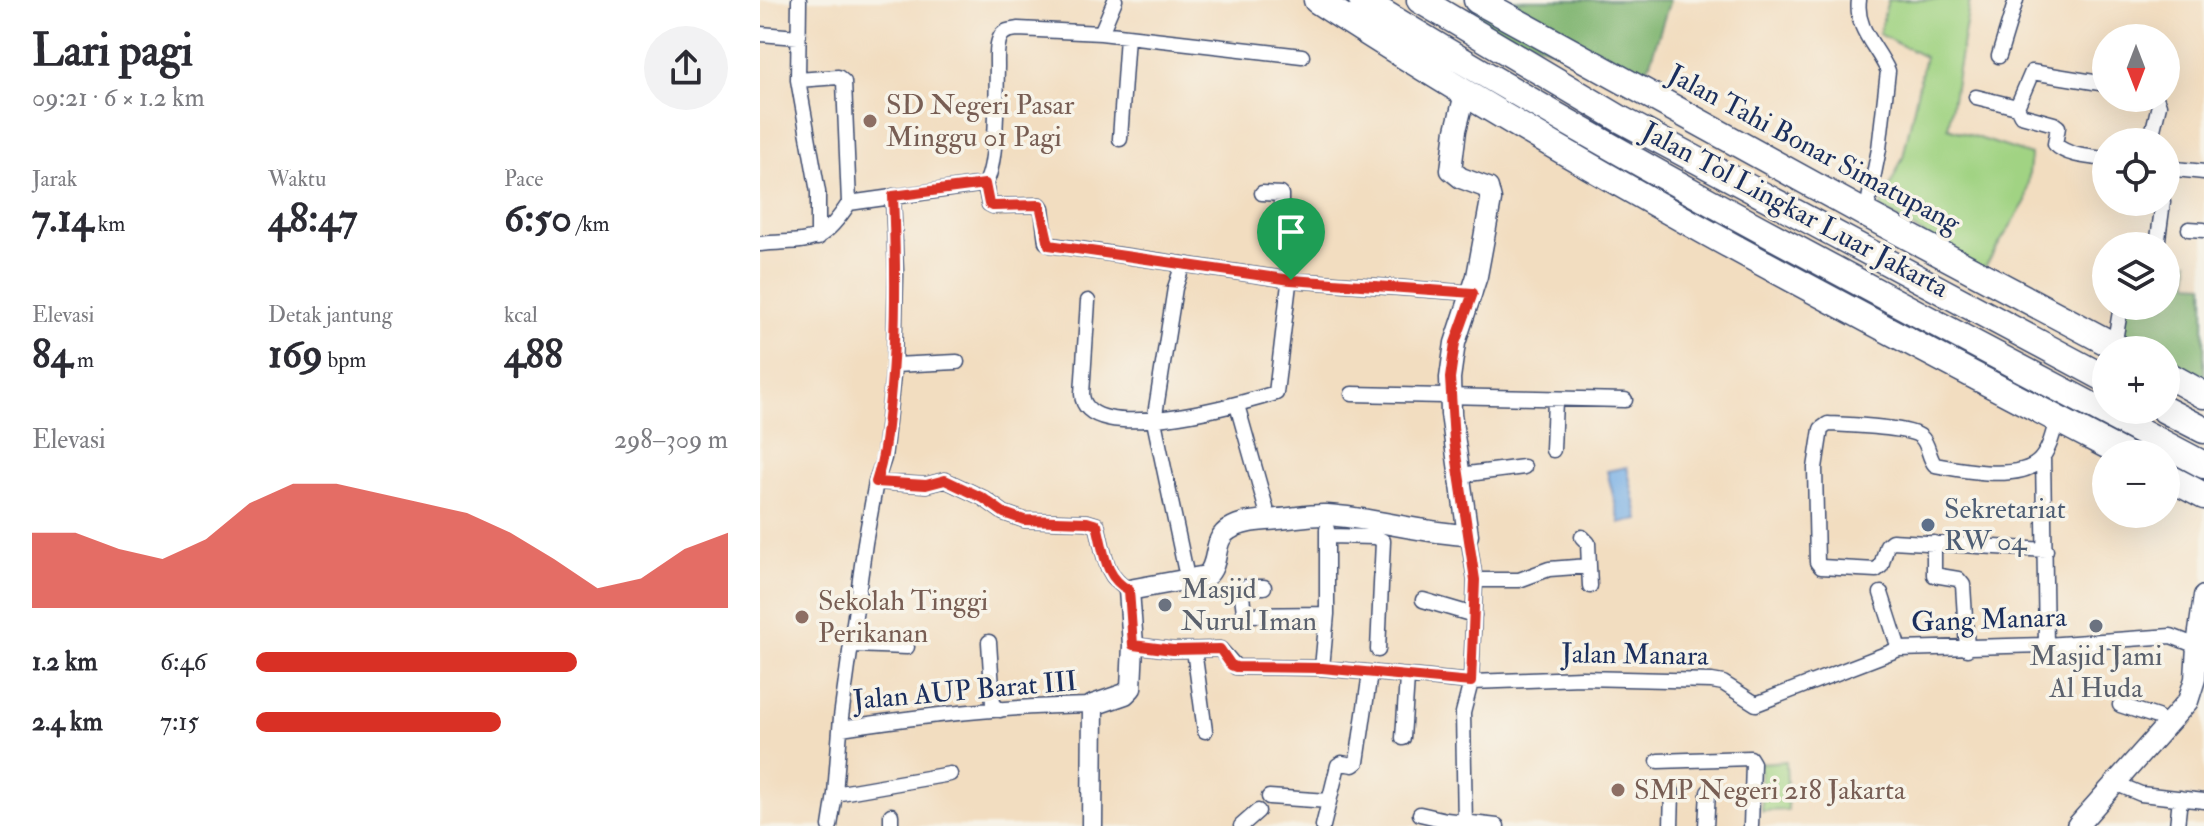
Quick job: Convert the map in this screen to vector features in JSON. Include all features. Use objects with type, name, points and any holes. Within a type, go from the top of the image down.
[{"type":"highway","points":[[1317,0],[1465,94],[1627,189],[2097,440]]},
{"type":"highway","name":"Jalan Tol Lingkar Luar Jakarta","points":[[1362,0],[1549,112],[1713,204],[2204,465]]},
{"type":"highway","name":"Jalan Tol Lingkar Luar Jakarta","points":[[1420,0],[1622,120],[2092,372]]},
{"type":"highway","name":"Jalan Tahi Bonar Simatupang","points":[[1477,0],[2095,336]]},
{"type":"highway","points":[[2180,381],[2202,392]]},
{"type":"highway","points":[[2180,418],[2204,430]]},
{"type":"highway","points":[[2180,484],[2203,497]]},
{"type":"street","points":[[799,0],[798,80],[818,192],[818,238]]},
{"type":"street","points":[[1101,33],[1115,0]]},
{"type":"street","points":[[1859,0],[1858,11],[1864,33],[1888,71],[1879,149],[1866,214]]},
{"type":"street","points":[[1999,56],[2016,0]]},
{"type":"street","points":[[1302,56],[1101,33],[1007,30],[1002,35],[997,55],[993,154],[990,176],[985,184],[989,204],[1040,205],[1049,245],[1291,280],[1473,293]]},
{"type":"street","points":[[760,34],[798,37]]},
{"type":"street","points":[[1120,139],[1127,36]]},
{"type":"street","points":[[2017,107],[2032,72],[2092,82]]},
{"type":"street","points":[[760,244],[818,238],[834,226],[849,203],[844,82],[838,77],[798,80]]},
{"type":"street","points":[[1465,94],[1451,170],[1461,178],[1488,188],[1491,200],[1473,293],[1455,343],[1451,396],[1475,580],[1471,682],[1463,713],[1466,824]]},
{"type":"street","points":[[1976,97],[2017,107],[2021,115],[2056,125],[2055,144],[2059,148],[2092,157]]},
{"type":"street","points":[[2180,172],[2204,172]]},
{"type":"street","points":[[849,203],[985,184]]},
{"type":"street","points":[[1088,301],[1082,402],[1089,410],[1104,416],[1154,421],[1237,405],[1276,393],[1296,224],[1281,217],[1281,194],[1262,193]]},
{"type":"street","points":[[830,826],[852,645],[876,482],[884,458],[894,365],[896,273],[893,196]]},
{"type":"street","points":[[1183,264],[1175,288],[1154,421],[1185,568]]},
{"type":"street","points":[[894,365],[957,362]]},
{"type":"street","points":[[1352,394],[1625,400]]},
{"type":"street","points":[[1553,450],[1555,400]]},
{"type":"street","points":[[1237,405],[1266,508]]},
{"type":"street","points":[[2046,645],[2043,456],[2057,419]]},
{"type":"street","points":[[2043,456],[2030,468],[2016,471],[1979,472],[1948,468],[1935,465],[1924,439],[1907,431],[1828,424],[1821,429],[1816,452],[1817,562],[1819,565],[1876,570],[1883,564],[1890,542],[2046,550]]},
{"type":"street","points":[[1460,475],[1524,467]]},
{"type":"street","points":[[876,482],[926,485],[945,480],[983,498],[1004,513],[1024,520],[1097,525],[1111,576],[1117,584],[1129,590],[1202,578],[1213,570],[1218,544],[1229,529],[1261,520],[1327,515],[1468,535]]},
{"type":"street","points":[[1322,668],[1327,614],[1327,515]]},
{"type":"street","points":[[1327,536],[1376,537],[1383,541],[1378,650]]},
{"type":"street","points":[[1582,537],[1588,543],[1590,586]]},
{"type":"street","points":[[1934,543],[1934,575],[1958,579],[1963,585],[1967,649]]},
{"type":"street","points":[[1475,580],[1519,580],[1549,569],[1589,566]]},
{"type":"street","points":[[1264,587],[1246,587],[1242,596],[1247,615],[1327,614]]},
{"type":"street","points":[[1092,826],[1093,705],[1129,691],[1133,645],[1129,590]]},
{"type":"street","points":[[1881,593],[1899,649]]},
{"type":"street","points":[[2077,826],[2169,726],[2190,697],[2195,679],[2204,596]]},
{"type":"street","points":[[1423,600],[1474,615]]},
{"type":"street","name":"Gang Manara","points":[[1790,691],[1899,649],[1967,649],[2171,636],[2197,646]]},
{"type":"street","points":[[989,642],[993,704],[1000,710]]},
{"type":"street","points":[[852,645],[907,647]]},
{"type":"street","points":[[1133,645],[1194,650],[1205,731]]},
{"type":"street","name":"Jalan Manara","points":[[1194,650],[1223,650],[1228,661],[1236,667],[1322,668],[1471,682],[1581,678],[1712,681],[1728,686],[1755,703],[1790,691]]},
{"type":"street","points":[[1323,826],[1338,765],[1357,762],[1370,673]]},
{"type":"street","points":[[1403,738],[1407,678]]},
{"type":"street","name":"Jalan AUP Barat III","points":[[841,728],[928,715],[1093,705]]},
{"type":"street","points":[[2120,705],[2157,717],[2169,726]]},
{"type":"street","points":[[1658,761],[1750,758],[1753,763],[1751,826]]},
{"type":"street","points":[[835,794],[950,774]]},
{"type":"street","points":[[2117,784],[2141,794],[2204,801]]},
{"type":"street","points":[[1671,826],[1672,792]]},
{"type":"street","points":[[1706,826],[1708,792]]},
{"type":"street","points":[[1269,797],[1329,801]]},
{"type":"street","points":[[2177,826],[2180,798]]},
{"type":"street","points":[[1420,814],[1466,824],[1497,826]]},
{"type":"green space","points":[[1473,0],[1670,0],[1643,84],[1468,18]]},
{"type":"green space","points":[[1888,0],[1970,0],[1948,128],[2031,155],[2026,201],[1983,270],[1880,208],[1903,157],[1925,57],[1879,34]]},
{"type":"green space","points":[[2180,261],[2189,261],[2189,283],[2204,284],[2204,397],[2180,385],[2180,336],[2120,336],[2122,320],[2180,320]]},
{"type":"green space","points":[[1786,761],[1788,810],[1762,811],[1760,763]]},
{"type":"water","points":[[1627,467],[1639,520],[1620,523],[1607,471]]},
{"type":"place","name":"SD Negeri Pasar Minggu 01 Pagi","points":[[870,121]]},
{"type":"place","name":"Sekretariat RW 04","points":[[1928,525]]},
{"type":"place","name":"Masjid Nurul Iman","points":[[1165,605]]},
{"type":"place","name":"Sekolah Tinggi Perikanan","points":[[802,617]]},
{"type":"place","name":"Masjid Jami Al Huda","points":[[2096,626]]},
{"type":"place","name":"SMP Negeri 218 Jakarta","points":[[1618,790]]},
{"type":"route","points":[[985,184],[989,204],[993,206],[1040,205],[1049,245],[1291,280],[1473,293],[1455,343],[1450,378],[1454,441],[1475,580],[1471,682],[1322,668],[1236,667],[1231,665],[1220,649],[1173,650],[1133,645],[1129,590],[1117,584],[1111,576],[1097,525],[1024,520],[1004,513],[983,498],[945,480],[926,485],[876,482],[884,458],[895,349],[893,196],[985,184]]}]
